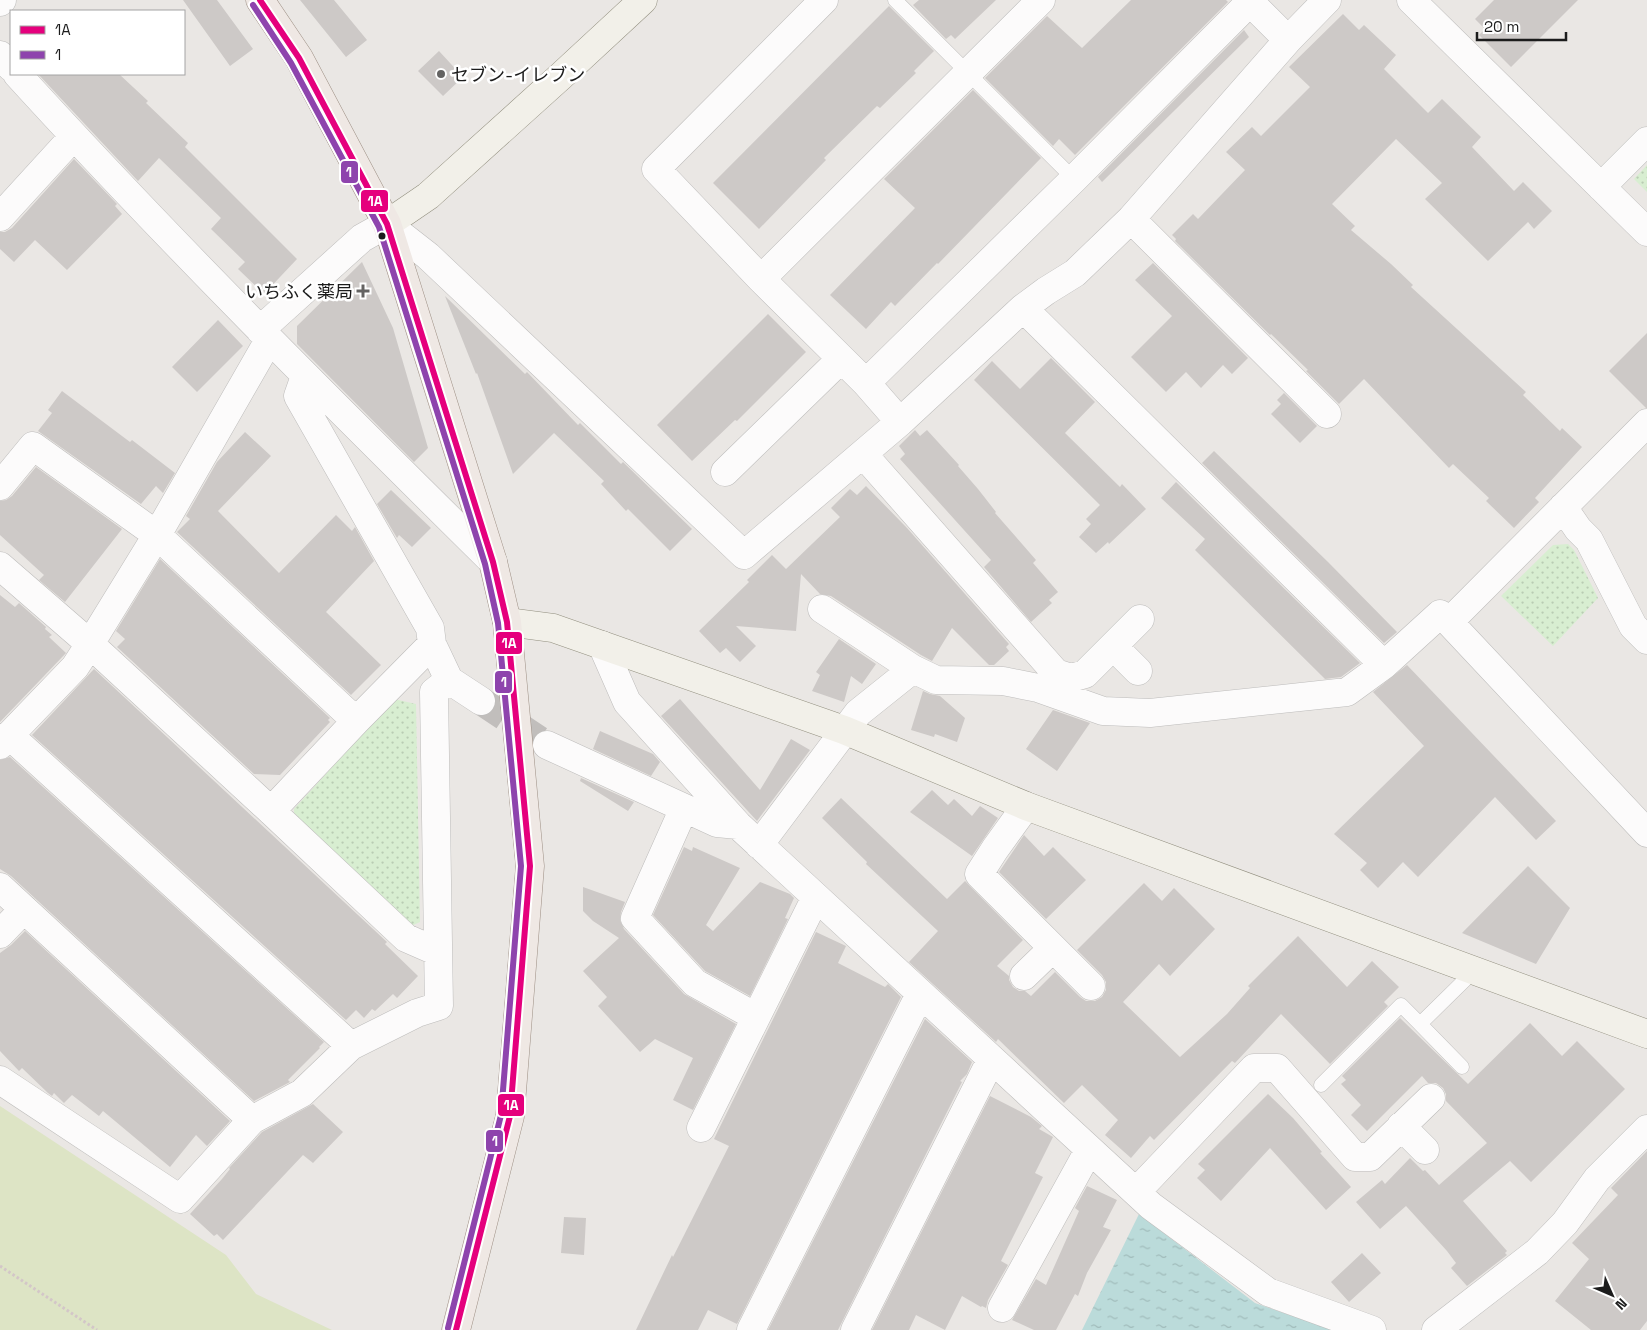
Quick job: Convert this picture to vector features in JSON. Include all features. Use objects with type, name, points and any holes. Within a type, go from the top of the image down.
[{"type":"main road","points":[[260,0],[299,58],[387,224],[493,562],[507,622],[530,866],[510,1116],[456,1330]]},
{"type":"street","points":[[351,1046],[5,740],[75,667],[90,644],[157,535],[265,335],[362,238],[387,224],[428,196],[643,0]]},
{"type":"street","points":[[824,0],[656,169],[761,279],[866,383],[900,422]]},
{"type":"street","points":[[761,279],[1041,0]]},
{"type":"street","points":[[387,224],[428,256],[744,555],[900,422],[1023,308],[1075,273],[1131,219],[1288,40],[1327,0]]},
{"type":"street","points":[[1411,0],[1647,232]]},
{"type":"street","points":[[866,383],[1074,179],[1250,2],[1288,40]]},
{"type":"street","points":[[0,54],[10,66]]},
{"type":"street","points":[[19,75],[74,136],[265,335],[493,562]]},
{"type":"street","points":[[0,217],[74,136]]},
{"type":"street","points":[[1601,187],[1647,141]]},
{"type":"street","points":[[1131,219],[1327,414]]},
{"type":"street","points":[[1023,308],[1384,665]]},
{"type":"street","points":[[725,472],[841,359]]},
{"type":"street","points":[[305,376],[298,396],[430,628],[432,644],[449,680],[481,701]]},
{"type":"street","points":[[1449,622],[1647,423]]},
{"type":"street","points":[[0,486],[33,446],[157,535],[356,721]]},
{"type":"street","points":[[863,454],[1056,673],[1071,678],[1085,674],[1140,619]]},
{"type":"street","points":[[1563,507],[1578,529],[1589,540],[1633,626],[1647,640]]},
{"type":"street","points":[[0,566],[90,644],[271,810],[406,938],[438,952]]},
{"type":"street","points":[[822,609],[913,669],[936,680],[1003,681],[1038,688],[1103,711],[1150,713],[1348,692],[1384,665],[1440,614],[1647,832]]},
{"type":"street","points":[[507,622],[553,628],[844,730],[1026,806],[1647,1034]]},
{"type":"street","points":[[271,810],[432,644]]},
{"type":"street","points":[[602,645],[627,702],[738,826],[1151,1206],[1268,1292],[1372,1330]]},
{"type":"street","points":[[1112,646],[1138,671]]},
{"type":"street","points":[[759,845],[858,713],[913,669]]},
{"type":"street","points":[[0,1080],[180,1200],[252,1120],[302,1092],[351,1046],[417,1013],[439,1006],[434,692],[449,680]]},
{"type":"street","points":[[547,745],[717,823],[738,826]]},
{"type":"street","points":[[1026,806],[979,874],[1091,986]]},
{"type":"street","points":[[684,808],[635,918],[695,983],[756,1016]]},
{"type":"street","points":[[0,887],[252,1120]]},
{"type":"street","points":[[701,1128],[816,897]]},
{"type":"street","points":[[0,934],[24,909]]},
{"type":"street","points":[[1024,976],[1053,948]]},
{"type":"street","points":[[751,1330],[920,994]]},
{"type":"street","points":[[855,1330],[991,1060]]},
{"type":"street","points":[[1136,1192],[1254,1068],[1278,1068],[1355,1157],[1370,1157],[1431,1098]]},
{"type":"street","points":[[1401,1126],[1424,1150]]},
{"type":"street","points":[[1436,1330],[1537,1252],[1565,1223],[1597,1179],[1647,1129]]},
{"type":"street","points":[[1002,1308],[1089,1150]]},
{"type":"lane","points":[[895,0],[1074,179]]},
{"type":"lane","points":[[1420,1024],[1475,970]]},
{"type":"lane","points":[[1321,1085],[1401,1005],[1462,1067]]},
{"type":"path","points":[[0,1266],[97,1330]]},
{"type":"green space","points":[[1647,165],[1647,192],[1634,179]]},
{"type":"green space","points":[[1568,544],[1574,550],[1598,598],[1553,646],[1501,596],[1553,545]]},
{"type":"green space","points":[[394,699],[416,704],[420,922],[409,927],[294,824],[294,809]]},
{"type":"green space","points":[[0,1106],[226,1255],[256,1294],[332,1330],[0,1330]]},
{"type":"water","points":[[1139,1214],[1255,1303],[1333,1330],[1082,1330]]},
{"type":"building","points":[[183,0],[217,0],[253,49],[230,66]]},
{"type":"building","points":[[300,0],[334,0],[367,40],[346,57]]},
{"type":"building","points":[[919,0],[996,0],[955,39],[951,35],[946,39],[913,5]]},
{"type":"building","points":[[1131,0],[1226,0],[1228,2],[1075,155],[1059,139],[1053,146],[985,78],[1047,16],[1082,48]]},
{"type":"building","points":[[1494,0],[1578,0],[1511,67],[1479,35],[1485,29],[1475,19]]},
{"type":"building","points":[[889,6],[934,51],[914,71],[916,73],[880,108],[877,106],[824,158],[826,160],[759,229],[713,183]]},
{"type":"building","points":[[1343,14],[1359,30],[1364,25],[1396,55],[1384,69],[1428,113],[1442,99],[1481,137],[1472,147],[1514,191],[1523,182],[1552,211],[1534,229],[1528,222],[1488,261],[1425,199],[1442,183],[1396,139],[1332,204],[1355,226],[1351,230],[1391,264],[1413,285],[1411,287],[1526,392],[1523,395],[1560,431],[1562,428],[1582,447],[1535,498],[1539,502],[1514,528],[1486,501],[1489,498],[1453,464],[1449,468],[1364,379],[1339,404],[1306,371],[1308,370],[1175,241],[1176,239],[1172,235],[1193,214],[1198,219],[1245,170],[1226,152],[1252,127],[1261,136],[1310,87],[1289,67]]},
{"type":"building","points":[[1244,30],[1249,37],[1102,182],[1098,177]]},
{"type":"building","points":[[439,51],[463,77],[443,96],[418,71]]},
{"type":"building","points":[[39,75],[120,75],[188,143],[185,147],[297,259],[264,294],[238,269],[245,262],[211,229],[221,218],[159,158],[138,181]]},
{"type":"building","points":[[973,90],[1041,158],[938,264],[895,306],[891,302],[866,329],[830,295],[915,208],[884,179]]},
{"type":"building","points":[[74,159],[117,204],[115,206],[122,214],[67,270],[35,240],[14,262],[0,249],[0,232],[5,232],[12,228]]},
{"type":"building","points":[[362,262],[393,328],[428,448],[414,462],[297,344],[297,326]]},
{"type":"building","points":[[1153,263],[1248,358],[1232,374],[1223,365],[1201,388],[1186,372],[1166,392],[1131,357],[1172,316],[1135,280]]},
{"type":"building","points":[[445,296],[525,374],[527,372],[578,425],[580,423],[621,464],[623,462],[692,529],[670,551],[628,509],[626,511],[601,484],[604,481],[554,433],[513,474],[477,373]]},
{"type":"building","points":[[768,314],[806,352],[737,421],[735,420],[692,461],[657,425]]},
{"type":"building","points":[[218,320],[243,346],[197,392],[172,367]]},
{"type":"building","points":[[1647,333],[1647,408],[1646,408],[1609,371]]},
{"type":"building","points":[[1051,358],[1095,402],[1065,433],[1120,487],[1122,484],[1146,509],[1109,544],[1108,542],[1096,553],[1079,537],[1091,524],[1086,519],[1100,505],[974,380],[992,361],[1020,389]]},
{"type":"building","points":[[62,391],[175,473],[163,493],[156,486],[141,504],[38,431],[52,413],[48,410]]},
{"type":"building","points":[[1284,393],[1317,426],[1300,443],[1271,414],[1281,404],[1277,400]]},
{"type":"building","points":[[915,430],[920,436],[927,430],[959,465],[995,513],[1036,560],[1033,563],[1058,592],[1049,600],[1052,603],[1031,622],[984,567],[991,560],[900,459],[905,454],[899,446]]},
{"type":"building","points":[[245,432],[271,456],[218,511],[279,573],[336,515],[352,531],[355,527],[374,561],[326,612],[381,665],[351,695],[177,532],[190,519],[186,516],[217,462]]},
{"type":"building","points":[[1214,451],[1397,632],[1384,643],[1202,463]]},
{"type":"building","points":[[36,467],[122,529],[65,602],[39,580],[44,575],[0,535],[0,501],[12,496]]},
{"type":"building","points":[[1176,482],[1360,663],[1341,677],[1325,679],[1195,550],[1205,539],[1161,498]]},
{"type":"building","points":[[866,486],[907,528],[1009,644],[1006,647],[1009,651],[994,665],[989,665],[952,628],[932,661],[831,596],[820,594],[801,574],[796,631],[736,626],[756,646],[740,662],[726,648],[720,653],[699,631],[749,582],[747,580],[772,555],[786,569],[840,517],[831,508],[850,489],[857,495]]},
{"type":"building","points":[[391,490],[431,528],[412,547],[399,535],[397,538],[377,504]]},
{"type":"building","points":[[160,559],[330,718],[328,720],[330,722],[280,775],[254,774],[117,647],[125,639],[116,631]]},
{"type":"building","points":[[0,595],[15,607],[19,603],[46,627],[45,629],[52,635],[49,637],[66,653],[0,722]]},
{"type":"building","points":[[839,639],[876,664],[862,684],[851,676],[844,702],[812,691],[820,675],[816,672]]},
{"type":"building","points":[[1407,665],[1556,821],[1536,840],[1495,797],[1418,877],[1403,862],[1378,888],[1360,870],[1367,863],[1334,834],[1424,746],[1373,692]]},
{"type":"building","points":[[94,669],[387,942],[385,944],[418,976],[397,998],[393,994],[375,1011],[372,1009],[364,1018],[356,1010],[346,1020],[32,735]]},
{"type":"building","points":[[923,691],[940,696],[965,718],[957,742],[935,734],[934,737],[911,730]]},
{"type":"building","points":[[680,699],[760,790],[791,739],[810,750],[757,821],[661,716]]},
{"type":"building","points":[[1053,710],[1090,723],[1057,771],[1026,749]]},
{"type":"building","points":[[600,731],[653,754],[660,762],[651,776],[593,749]]},
{"type":"building","points":[[10,757],[324,1042],[288,1080],[290,1082],[254,1101],[11,876],[0,869],[0,760]]},
{"type":"building","points":[[581,778],[634,802],[628,811],[580,781]]},
{"type":"building","points":[[932,790],[948,805],[954,799],[972,816],[980,806],[998,818],[972,856],[910,812]]},
{"type":"building","points":[[841,798],[947,899],[965,881],[1023,940],[997,966],[1009,976],[1013,987],[1019,991],[1025,991],[1031,996],[1055,972],[1086,1001],[1095,1001],[1102,997],[1106,990],[1106,982],[1102,975],[1077,950],[1144,883],[1162,901],[1174,888],[1215,929],[1170,976],[1159,964],[1123,1002],[1180,1057],[1227,1014],[1250,988],[1248,986],[1298,936],[1347,987],[1372,961],[1399,987],[1384,1002],[1388,1006],[1330,1064],[1281,1014],[1235,1063],[1232,1061],[1154,1140],[1150,1136],[1131,1158],[1105,1135],[1118,1120],[1082,1085],[1064,1103],[998,1039],[996,1042],[909,962],[938,931],[866,864],[867,862],[822,818]]},
{"type":"building","points":[[1024,835],[1044,856],[1053,847],[1086,880],[1046,919],[999,872]]},
{"type":"building","points":[[684,847],[692,851],[693,847],[740,868],[706,925],[713,931],[760,882],[790,894],[794,898],[785,918],[788,919],[750,996],[705,971],[653,915]]},
{"type":"building","points":[[1528,866],[1570,908],[1536,964],[1462,933]]},
{"type":"building","points":[[583,887],[625,902],[620,920],[624,929],[684,994],[736,1024],[693,1110],[673,1100],[693,1058],[655,1039],[640,1052],[598,1006],[607,997],[583,971],[619,938],[593,921],[583,911]]},
{"type":"building","points":[[25,931],[230,1121],[207,1146],[196,1135],[170,1167],[103,1111],[99,1116],[72,1095],[64,1103],[54,1093],[52,1096],[48,1093],[22,1068],[19,1071],[0,1051],[0,953]]},
{"type":"building","points":[[816,932],[846,946],[838,963],[885,987],[888,984],[901,997],[737,1324],[708,1310],[698,1330],[636,1330],[672,1255],[673,1257],[729,1146],[714,1139]]},
{"type":"building","points":[[1400,1018],[1468,1084],[1530,1023],[1562,1056],[1577,1041],[1625,1089],[1531,1182],[1510,1161],[1463,1201],[1507,1251],[1505,1253],[1507,1255],[1467,1286],[1451,1268],[1456,1263],[1447,1251],[1406,1206],[1380,1229],[1356,1202],[1382,1180],[1385,1184],[1410,1158],[1439,1185],[1487,1143],[1446,1101],[1446,1094],[1443,1088],[1436,1083],[1428,1083],[1422,1076],[1367,1131],[1351,1115],[1361,1105],[1341,1084],[1346,1080],[1342,1076]]},
{"type":"building","points":[[925,1019],[972,1062],[967,1074],[960,1081],[962,1082],[838,1330],[768,1330]]},
{"type":"building","points":[[1268,1094],[1293,1118],[1322,1152],[1320,1153],[1351,1187],[1326,1210],[1270,1148],[1221,1201],[1197,1178],[1205,1170],[1198,1164]]},
{"type":"building","points":[[990,1096],[1031,1117],[1042,1126],[1039,1129],[1053,1137],[1035,1173],[1043,1177],[1001,1261],[1008,1265],[988,1300],[986,1308],[962,1296],[945,1330],[916,1315],[909,1330],[872,1330]]},
{"type":"building","points":[[313,1104],[343,1132],[313,1163],[303,1155],[223,1240],[217,1234],[214,1236],[190,1214],[262,1132]]},
{"type":"building","points":[[1647,1151],[1647,1321],[1640,1330],[1591,1330],[1555,1301],[1589,1259],[1572,1243],[1618,1195],[1611,1188]]},
{"type":"building","points":[[1087,1186],[1117,1200],[1103,1227],[1111,1230],[1087,1273],[1078,1296],[1075,1294],[1056,1330],[1034,1330],[1012,1320],[1036,1279],[1046,1285],[1079,1211],[1075,1208]]},
{"type":"building","points":[[564,1217],[586,1218],[584,1255],[561,1253]]},
{"type":"building","points":[[1362,1253],[1381,1273],[1349,1302],[1331,1282]]},
{"type":"tunnel","points":[[481,701],[547,745]]},
{"type":"transit line","name":"1A","points":[[260,0],[299,58],[387,224],[493,562],[507,622],[530,866],[510,1116],[456,1330]]},
{"type":"transit line","name":"1","points":[[253,5],[291,63],[379,227],[485,564],[498,623],[521,866],[501,1115],[448,1328]]},
{"type":"place","name":"セブン-イレブン","points":[[441,74]]},
{"type":"place","name":"いちふく薬局","points":[[363,291]]}]
